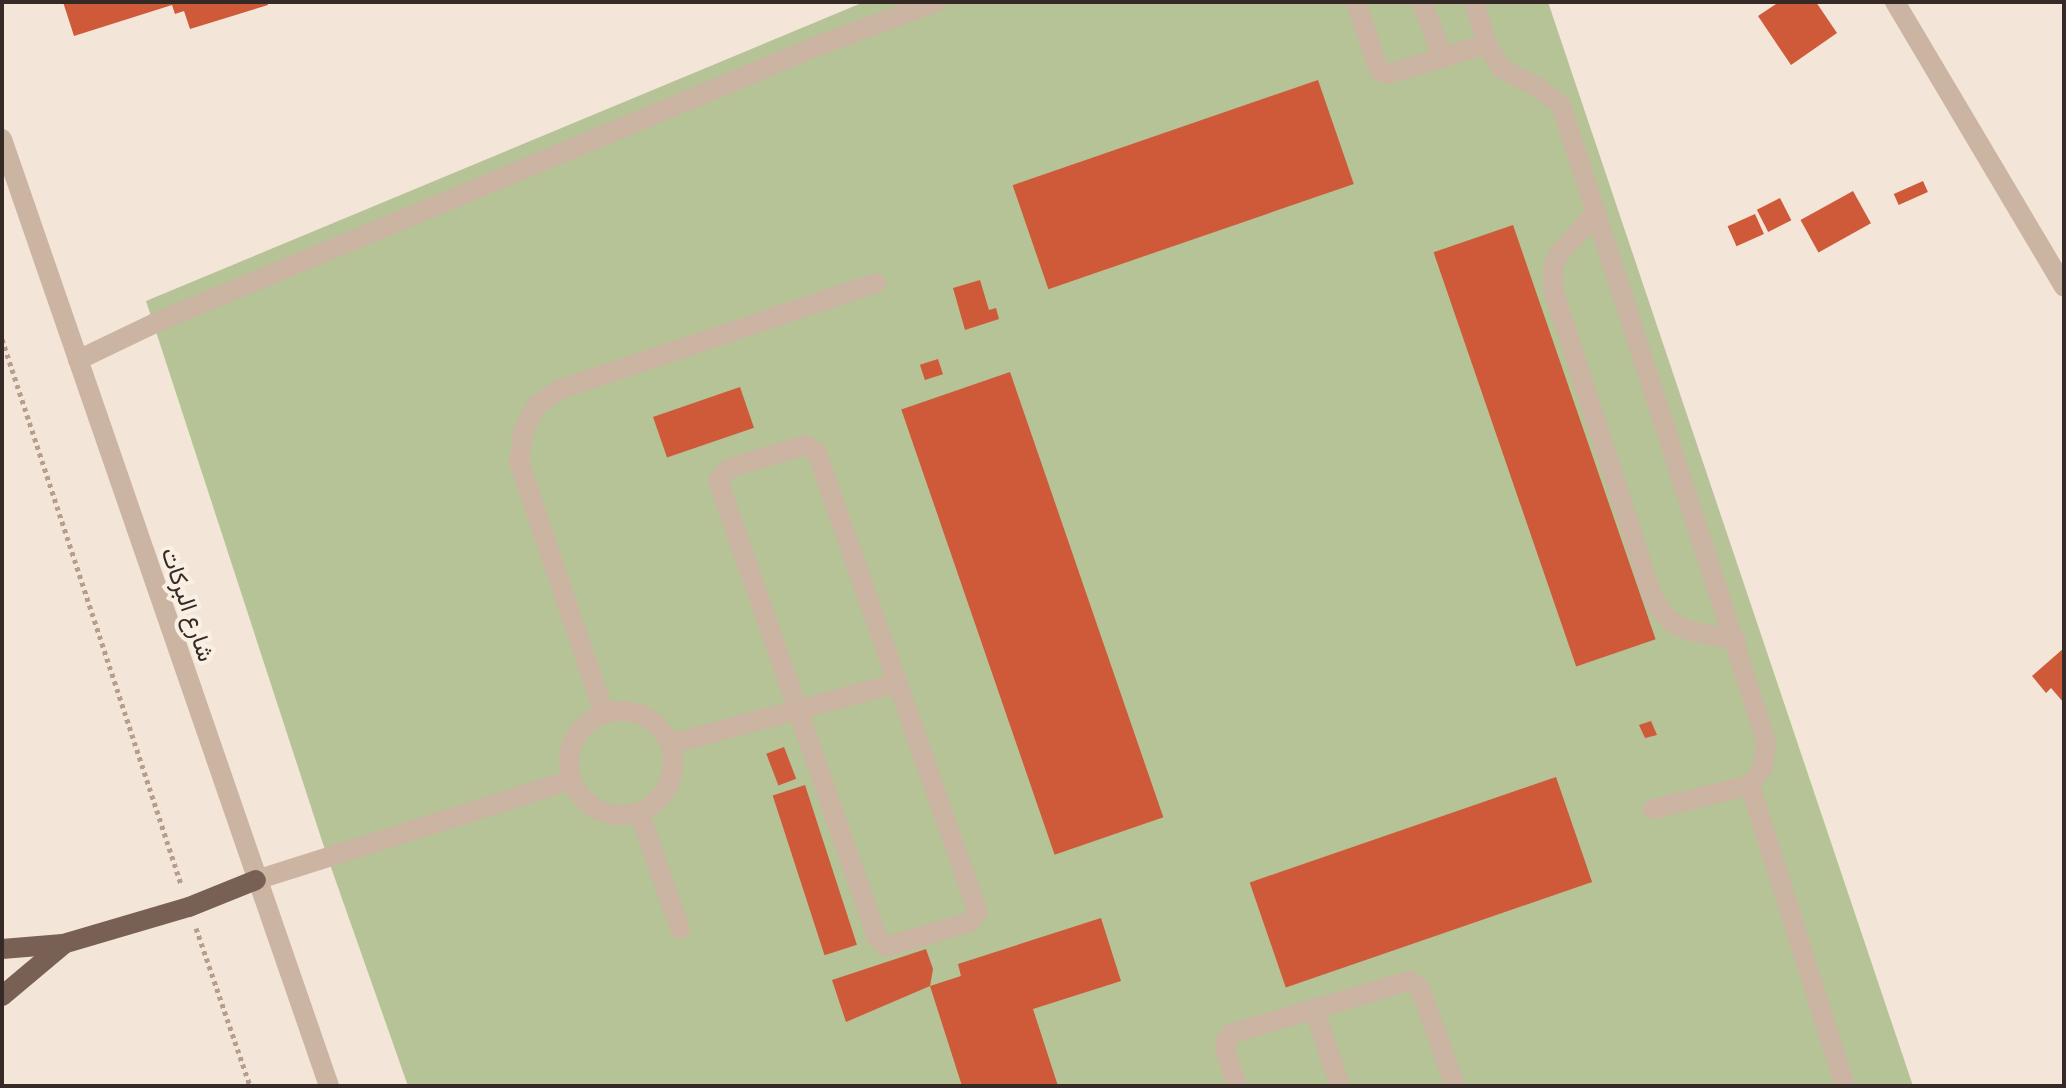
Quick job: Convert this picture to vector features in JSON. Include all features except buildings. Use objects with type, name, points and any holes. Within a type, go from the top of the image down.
[{"type":"main road","points":[[2,949],[63,944],[189,907],[256,880]]},
{"type":"main road","points":[[2,996],[63,944]]},
{"type":"street","points":[[78,360],[169,317],[820,45],[936,2]]},
{"type":"street","points":[[1356,2],[1380,71],[1397,73],[1487,44]]},
{"type":"street","points":[[1422,2],[1443,58]]},
{"type":"street","points":[[1474,2],[1487,44],[1501,68],[1537,87],[1561,105],[1736,640],[1766,741],[1763,767],[1750,785],[1653,809]]},
{"type":"street","points":[[1895,2],[2064,287]]},
{"type":"street","name":"شارع البركات","points":[[2,139],[329,1086]]},
{"type":"street","points":[[1596,212],[1560,253],[1552,277],[1553,289],[1651,593],[1660,610],[1673,623],[1690,631],[1736,640]]},
{"type":"street","points":[[604,713],[519,462],[523,432],[537,405],[561,389],[876,283]]},
{"type":"street","points":[[798,447],[812,447],[817,453],[978,912],[970,922],[886,946],[877,937],[801,711],[718,480],[730,468],[798,447]]},
{"type":"street","points":[[670,744],[898,683]]},
{"type":"street","points":[[623,711],[643,715],[659,727],[670,744],[673,764],[669,784],[657,801],[639,812],[619,815],[598,810],[581,798],[571,780],[568,759],[573,740],[586,723],[604,713],[623,711]]},
{"type":"street","points":[[256,880],[571,780]]},
{"type":"street","points":[[1750,785],[1845,1086]]},
{"type":"street","points":[[639,812],[680,929]]},
{"type":"street","points":[[1237,1086],[1226,1052],[1225,1043],[1230,1034],[1403,982],[1416,983],[1455,1086]]},
{"type":"street","points":[[1314,1008],[1340,1086]]},
{"type":"path","points":[[2,339],[250,1086]]},
{"type":"green space","points":[[864,2],[1548,2],[1913,1086],[408,1086],[327,856],[146,301]]}]
